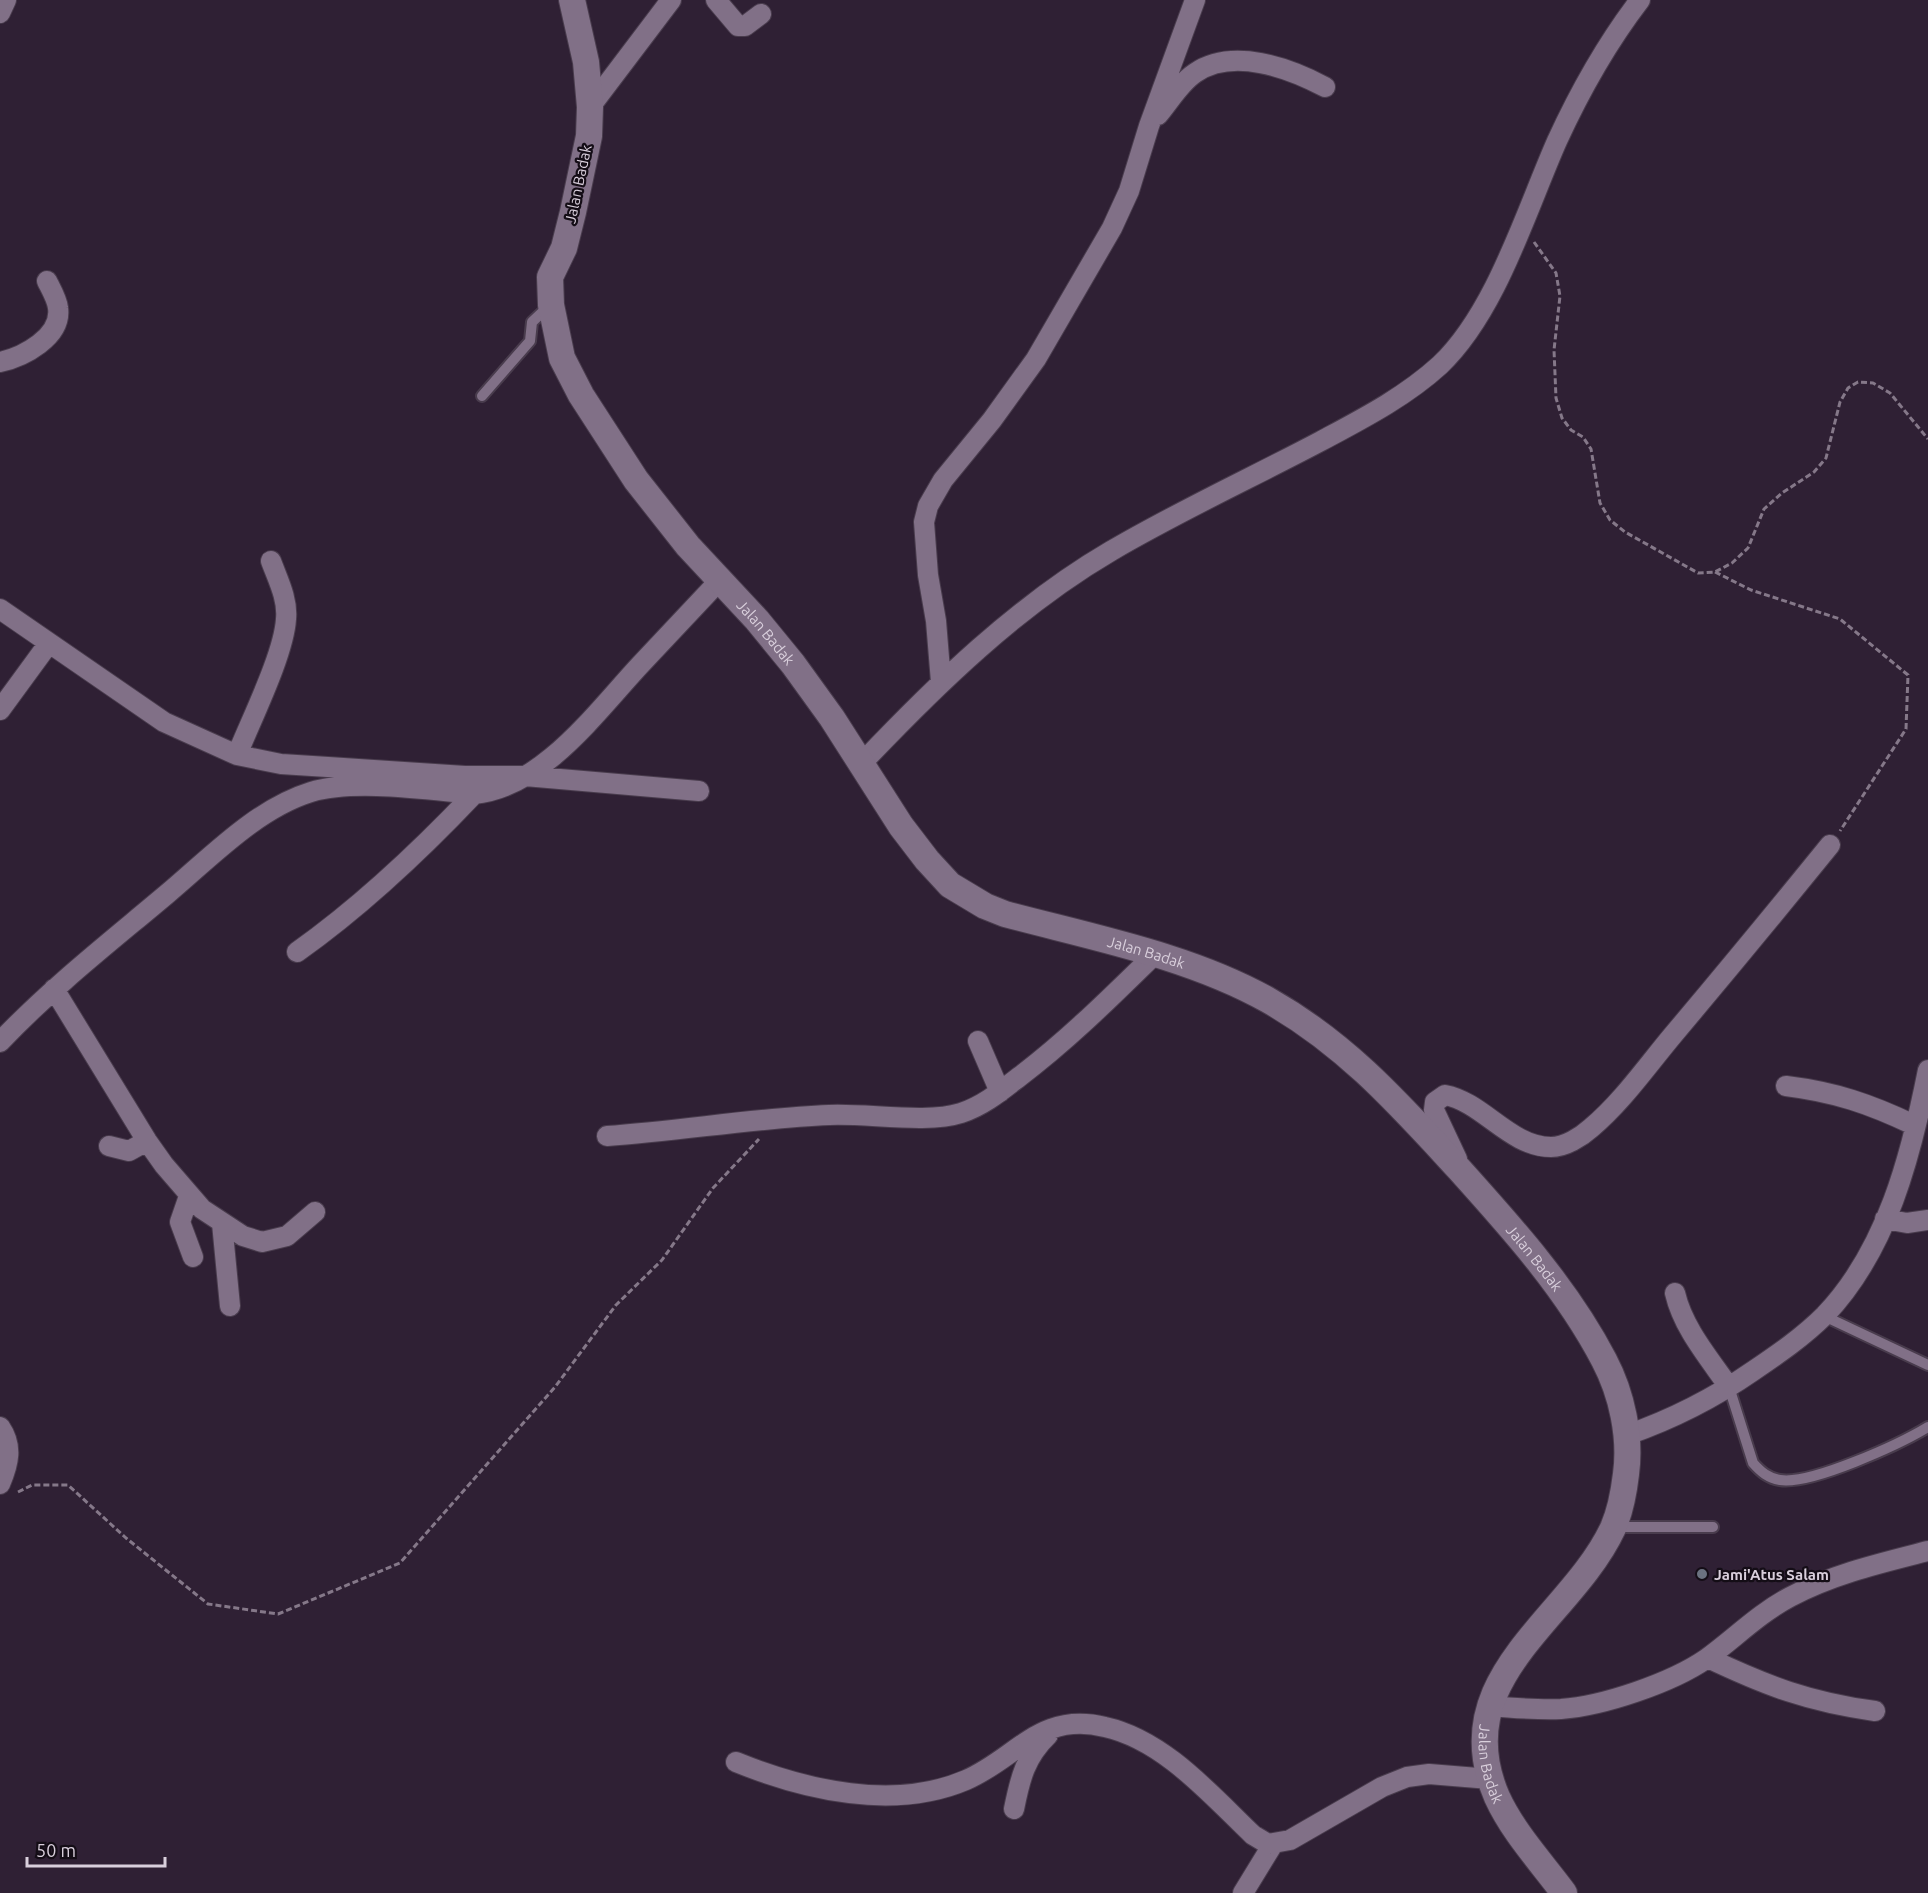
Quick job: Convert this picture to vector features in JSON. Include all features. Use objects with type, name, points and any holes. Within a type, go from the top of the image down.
[{"type":"street","points":[[0,13],[6,0]]},
{"type":"street","name":"Jalan Badak","points":[[572,0],[586,62],[590,107],[589,136],[564,248],[550,278],[551,305],[562,358],[581,395],[616,453],[655,506],[793,664],[862,763],[901,826],[950,885],[1005,914],[1154,955],[1256,994],[1308,1025],[1370,1073],[1466,1178],[1547,1271],[1577,1314],[1606,1363],[1628,1434],[1626,1478],[1613,1527],[1594,1559],[1518,1653],[1488,1706],[1485,1744],[1490,1779],[1512,1823],[1564,1893]]},
{"type":"street","points":[[590,107],[671,0]]},
{"type":"street","points":[[716,0],[738,26],[745,26],[760,14]]},
{"type":"street","points":[[941,682],[924,522],[928,506],[943,480],[992,420],[1036,359],[1094,262],[1130,191],[1149,126],[1195,0]]},
{"type":"street","points":[[862,763],[941,682],[1033,606],[1103,556],[1371,415],[1440,365],[1468,331],[1520,229],[1558,140],[1593,70],[1640,0]]},
{"type":"street","points":[[1149,126],[1194,73],[1223,62],[1275,66],[1304,76],[1325,87]]},
{"type":"street","points":[[0,362],[12,360],[34,348],[56,322],[58,308],[47,281]]},
{"type":"street","points":[[237,755],[278,652],[286,620],[283,595],[271,561]]},
{"type":"street","points":[[0,1042],[54,989],[243,831],[274,808],[290,800],[329,788],[474,794],[501,790],[525,776],[584,726],[720,580]]},
{"type":"street","points":[[0,609],[164,722],[237,755],[281,764],[465,776],[525,776],[699,791]]},
{"type":"street","points":[[0,710],[49,643]]},
{"type":"street","points":[[297,952],[345,917],[397,872],[474,794]]},
{"type":"street","points":[[1466,1178],[1436,1116],[1434,1105],[1438,1098],[1451,1096],[1531,1143],[1551,1147],[1579,1137],[1604,1116],[1646,1068],[1830,845]]},
{"type":"street","points":[[606,1136],[781,1119],[860,1114],[942,1117],[971,1109],[1000,1092],[1084,1023],[1154,955]]},
{"type":"street","points":[[54,989],[147,1141],[189,1196],[222,1223],[252,1240],[272,1241],[287,1236],[315,1212]]},
{"type":"street","points":[[978,1041],[1000,1092]]},
{"type":"street","points":[[1628,1434],[1676,1416],[1729,1387],[1790,1345],[1824,1316],[1849,1286],[1868,1257],[1886,1219],[1928,1070]]},
{"type":"street","points":[[1786,1086],[1820,1090],[1863,1101],[1914,1125]]},
{"type":"street","points":[[110,1146],[129,1151],[147,1141]]},
{"type":"street","points":[[189,1196],[180,1222],[193,1257]]},
{"type":"street","points":[[1886,1219],[1907,1222],[1928,1220]]},
{"type":"street","points":[[222,1223],[230,1306]]},
{"type":"street","points":[[1675,1293],[1681,1314],[1729,1387]]},
{"type":"street","points":[[0,1426],[9,1447],[8,1488]]},
{"type":"street","points":[[1488,1706],[1535,1709],[1581,1707],[1645,1689],[1690,1669],[1708,1658],[1747,1624],[1791,1597],[1868,1566],[1928,1551]]},
{"type":"street","points":[[1708,1658],[1767,1686],[1794,1695],[1875,1711]]},
{"type":"street","points":[[736,1762],[778,1779],[809,1786],[856,1792],[903,1794],[948,1787],[966,1780],[997,1763],[1041,1731],[1056,1726],[1106,1727],[1164,1755],[1253,1835],[1263,1842],[1273,1844],[1290,1840],[1382,1787],[1407,1777],[1429,1774],[1490,1779]]},
{"type":"street","points":[[1014,1809],[1021,1772],[1026,1761],[1037,1745],[1056,1726]]},
{"type":"street","points":[[1243,1893],[1273,1844]]},
{"type":"lane","points":[[482,396],[530,341],[532,322],[551,305]]},
{"type":"lane","points":[[1824,1316],[1928,1365]]},
{"type":"lane","points":[[1729,1387],[1753,1463],[1761,1473],[1781,1480],[1818,1475],[1928,1427]]},
{"type":"lane","points":[[1613,1527],[1713,1527]]},
{"type":"path","points":[[1520,229],[1543,252],[1556,273],[1560,296],[1554,351],[1556,398],[1562,418],[1571,430],[1583,437],[1591,449],[1600,503],[1610,520],[1645,544],[1698,573],[1714,572],[1732,563],[1748,548],[1764,509],[1782,493],[1814,471],[1826,458],[1840,402],[1848,388],[1858,382],[1873,383],[1890,393],[1928,439]]},
{"type":"path","points":[[1714,572],[1751,590],[1840,619],[1908,675],[1906,729],[1830,845]]},
{"type":"path","points":[[8,1488],[68,1485],[126,1538],[208,1604],[278,1614],[400,1563],[555,1387],[616,1305],[662,1260],[712,1188],[781,1119]]},
{"type":"place","name":"Jami'Atus Salam","points":[[1702,1574]]}]
